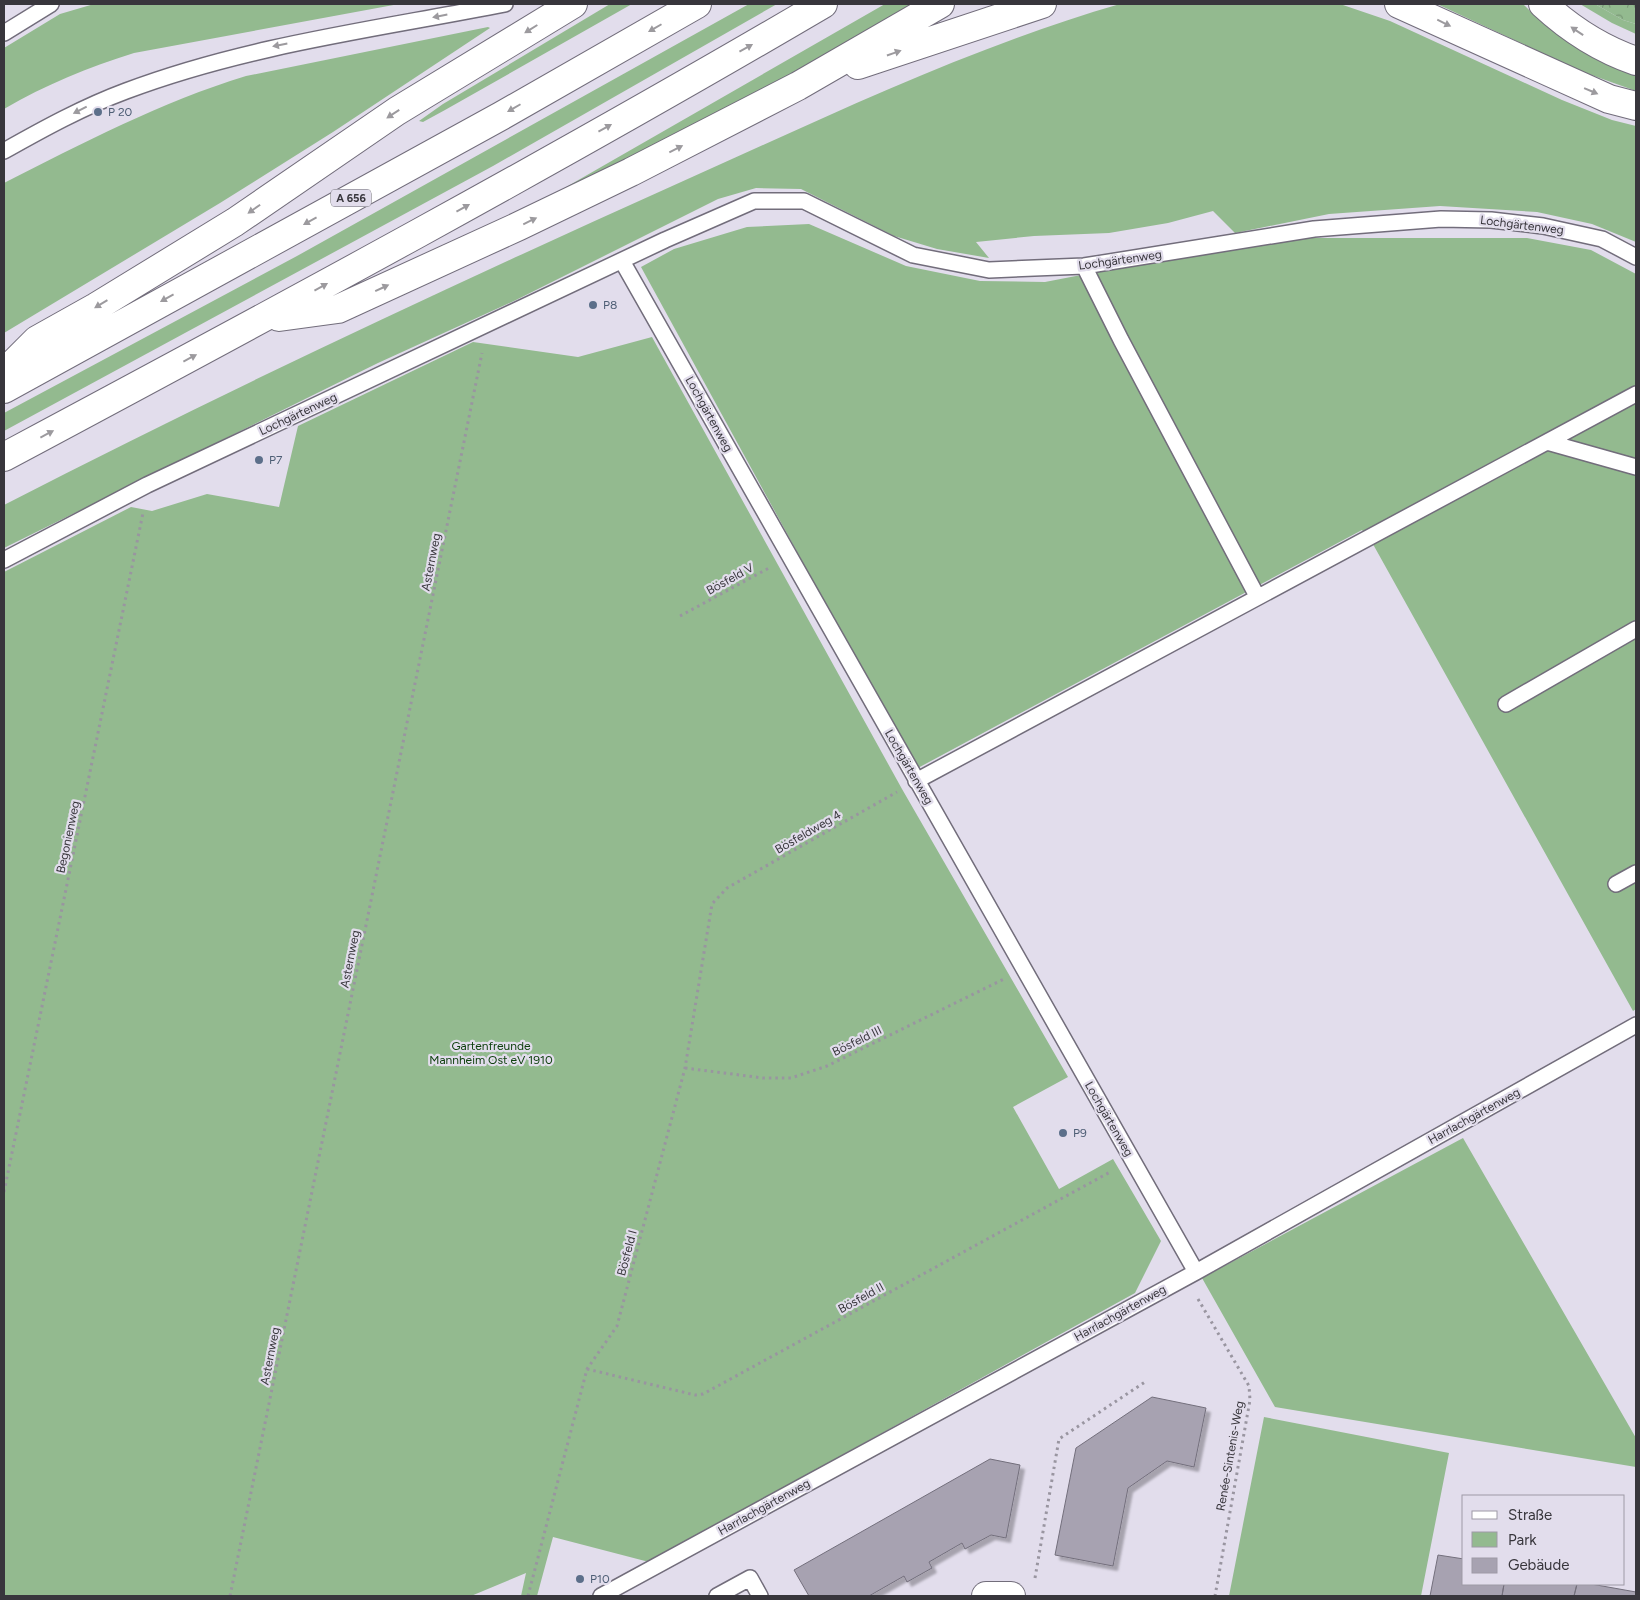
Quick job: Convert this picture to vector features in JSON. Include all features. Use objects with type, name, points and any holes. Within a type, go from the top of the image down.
[{"type":"main road","points":[[4,373],[37,340],[96,307],[235,222],[382,121],[573,4]]},
{"type":"main road","name":"A 656","points":[[4,389],[492,120],[697,4]]},
{"type":"main road","points":[[4,457],[263,319],[823,4]]},
{"type":"main road","points":[[263,319],[338,309],[597,189],[798,86],[940,4]]},
{"type":"main road","points":[[798,86],[1042,4]]},
{"type":"main road","points":[[1399,4],[1609,99],[1636,106]]},
{"type":"main road","points":[[1543,4],[1560,19],[1614,54],[1636,61]]},
{"type":"main road","points":[[986,1596],[1023,1591]]},
{"type":"lane","points":[[4,33],[51,4]]},
{"type":"lane","points":[[4,151],[84,108],[157,80],[276,46],[505,4]]},
{"type":"lane","name":"Lochgärtenweg","points":[[4,560],[147,485],[622,261],[754,201],[804,201],[913,255],[990,270],[1084,266],[1314,229],[1441,219],[1491,220],[1543,226],[1602,239],[1636,257]]},
{"type":"lane","name":"Lochgärtenweg","points":[[622,261],[1196,1272]]},
{"type":"lane","points":[[1084,266],[1121,340],[1257,596]]},
{"type":"lane","points":[[916,781],[1257,596],[1636,394]]},
{"type":"lane","points":[[1546,442],[1636,467]]},
{"type":"lane","points":[[1506,704],[1636,629]]},
{"type":"lane","points":[[1616,884],[1636,872]]},
{"type":"lane","name":"Harrlachgärtenweg","points":[[601,1596],[1196,1272],[1636,1025]]},
{"type":"lane","points":[[717,1596],[750,1578],[760,1596]]},
{"type":"path","name":"Asternweg","points":[[230,1596],[486,326]]},
{"type":"path","name":"Begonienweg","points":[[4,1192],[147,485]]},
{"type":"path","name":"Bösfeld V","points":[[680,616],[789,556]]},
{"type":"path","name":"Bösfeldweg 4","points":[[712,904],[727,888],[916,781]]},
{"type":"path","name":"Bösfeld I","points":[[528,1596],[587,1370],[617,1326],[685,1068],[712,904]]},
{"type":"path","name":"Bösfeld III","points":[[685,1068],[763,1078],[791,1078],[827,1066],[1024,968]]},
{"type":"path","name":"Bösfeld II","points":[[587,1370],[694,1395],[702,1394],[1132,1160]]},
{"type":"path","name":"Renée-Sintenis-Weg","points":[[1196,1272],[1196,1295],[1248,1386],[1250,1400],[1215,1596]]},
{"type":"path","points":[[1023,1591],[1059,1439],[1144,1382]]},
{"type":"green space","points":[[94,4],[399,4],[134,53],[68,77],[4,109],[4,48],[60,14]]},
{"type":"green space","points":[[610,4],[632,4],[445,110],[423,122],[419,121],[443,104]]},
{"type":"green space","points":[[749,4],[777,4],[493,166],[4,431],[4,413],[297,256]]},
{"type":"green space","points":[[885,4],[919,4],[650,153],[554,194]]},
{"type":"green space","points":[[1120,4],[1340,4],[1390,21],[1562,100],[1612,120],[1636,126],[1636,242],[1592,224],[1537,212],[1440,206],[1329,214],[1235,233],[1213,211],[1168,223],[1109,233],[1034,236],[976,242],[989,258],[937,249],[894,236],[801,189],[756,188],[718,199],[516,300],[378,363],[4,548],[4,505],[252,381],[502,263],[892,88],[1005,42]]},
{"type":"green space","points":[[1437,4],[1523,4],[1549,28],[1575,47],[1603,62],[1636,75],[1636,91],[1583,72]]},
{"type":"green space","points":[[1580,4],[1595,4],[1623,20],[1636,24],[1636,34],[1612,23]]},
{"type":"green space","points":[[1595,4],[1636,4],[1636,24],[1623,20]]},
{"type":"green space","points":[[490,28],[333,132],[220,203],[4,333],[4,183],[93,138],[214,86],[246,76]]},
{"type":"green space","points":[[809,224],[906,266],[980,281],[1045,282],[1169,258],[1312,238],[1527,238],[1591,250],[1636,274],[1636,1009],[1633,1011],[1374,546],[1362,530],[916,769],[641,267],[674,249],[747,227]]},
{"type":"green space","name":"Gartenfreunde Mannheim Ost eV 1910","points":[[652,337],[902,789],[1068,1077],[1013,1107],[1059,1189],[1113,1159],[1161,1241],[1135,1293],[649,1562],[553,1537],[537,1596],[521,1596],[526,1573],[471,1596],[4,1596],[4,572],[131,507],[152,511],[207,494],[279,507],[298,426],[473,342],[578,357]]},
{"type":"green space","points":[[1463,1138],[1636,1438],[1636,1467],[1275,1407],[1202,1278]]},
{"type":"green space","points":[[1264,1417],[1449,1453],[1421,1596],[1229,1596]]},
{"type":"building","points":[[1152,1397],[1206,1408],[1194,1467],[1167,1461],[1128,1488],[1113,1566],[1055,1555],[1076,1448]]},
{"type":"building","points":[[990,1459],[1020,1465],[1006,1538],[991,1535],[965,1549],[962,1543],[929,1562],[932,1568],[907,1582],[904,1576],[869,1596],[809,1596],[794,1570]]},
{"type":"building","points":[[1438,1555],[1462,1559],[1462,1585],[1504,1585],[1502,1596],[1430,1596]]},
{"type":"building","points":[[1504,1585],[1577,1585],[1574,1596],[1502,1596]]},
{"type":"building","points":[[1577,1585],[1597,1585],[1636,1592],[1636,1596],[1574,1596]]},
{"type":"place","name":"P 20","points":[[98,112]]},
{"type":"place","name":"P8","points":[[593,305]]},
{"type":"place","name":"P7","points":[[259,460]]},
{"type":"place","name":"P9","points":[[1063,1133]]},
{"type":"place","name":"P10","points":[[580,1579]]}]
